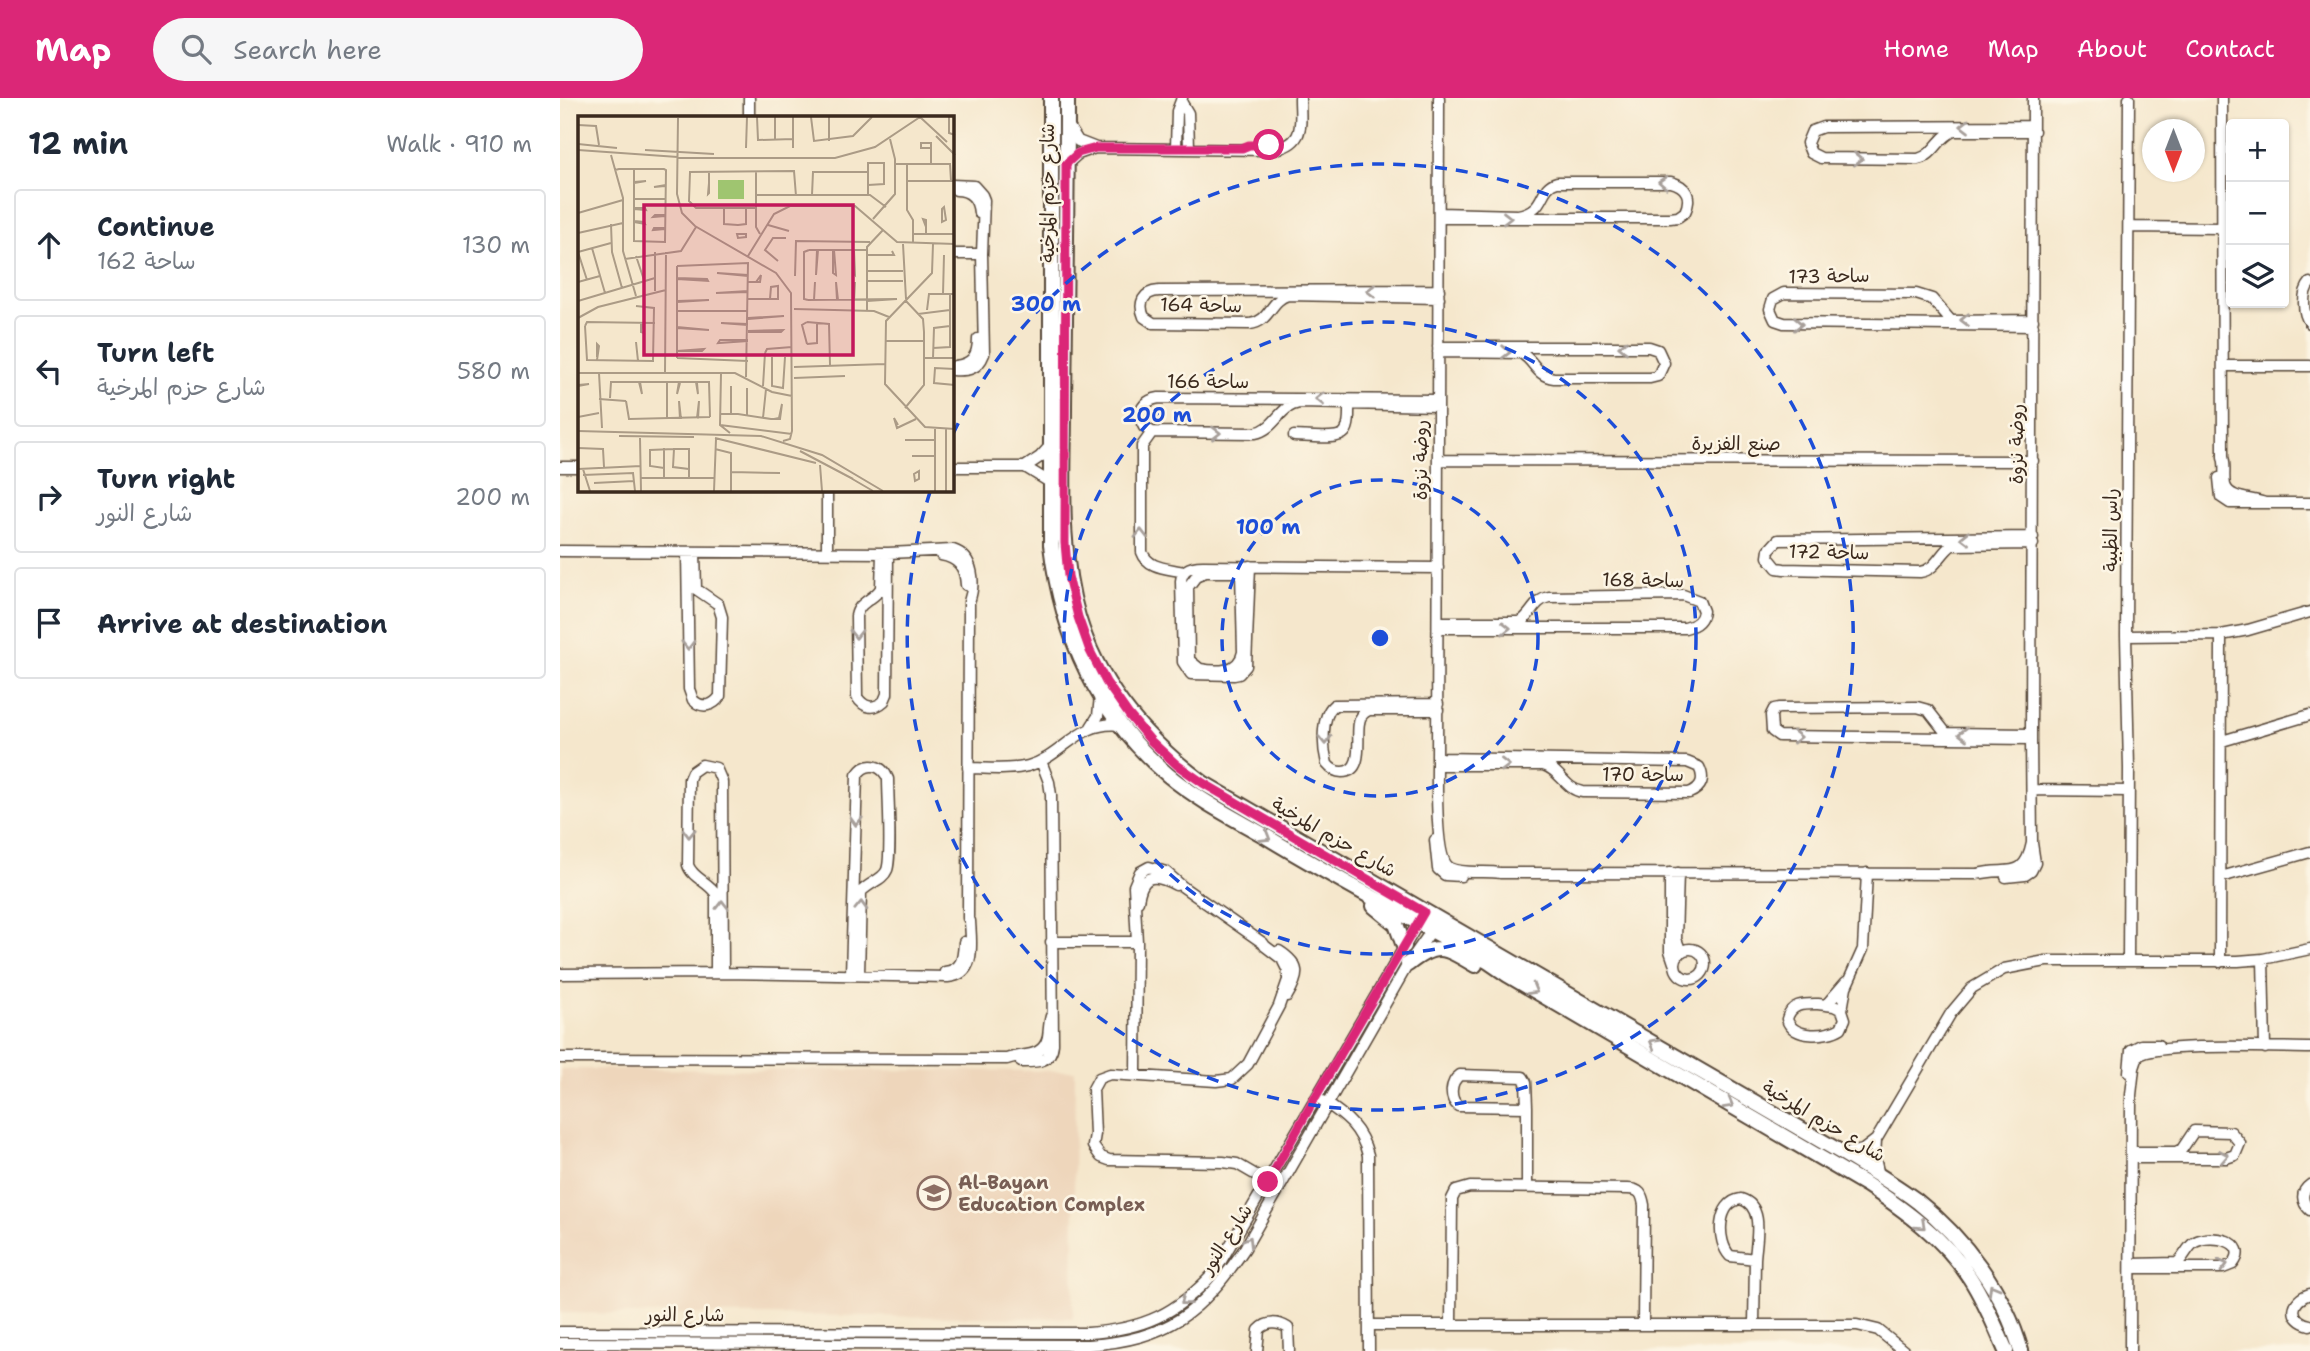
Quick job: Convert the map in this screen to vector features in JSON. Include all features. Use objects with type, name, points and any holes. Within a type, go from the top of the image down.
[{"type":"street","points":[[749,116],[750,98]]},
{"type":"street","name":"شارع حزم المرخية","points":[[1051,98],[1051,545],[1055,580],[1064,618],[1079,656],[1100,696],[1120,725],[1143,752],[1170,777],[1342,881],[1422,917]]},
{"type":"street","name":"شارع حزم المرخية","points":[[1067,98],[1065,543],[1068,576],[1090,651],[1106,682],[1129,715],[1151,741],[1177,765],[1203,783],[1435,925],[1844,1154],[1918,1202],[1967,1251],[1991,1284],[2006,1312],[2021,1351]]},
{"type":"street","points":[[1066,164],[1078,153],[1096,148],[1270,150],[1288,144],[1296,137],[1301,127],[1300,98]]},
{"type":"street","name":"روضة نزوة","points":[[1439,98],[1438,707],[1435,859],[1441,873],[1459,876],[1500,873],[1977,874],[2019,869],[2028,860],[2032,843],[2033,98]]},
{"type":"street","name":"راس الظبية","points":[[2128,961],[2126,636],[2129,98]]},
{"type":"street","points":[[2223,99],[2222,457],[2226,487],[2229,492],[2265,503],[2310,503]]},
{"type":"street","points":[[1182,101],[1188,113],[1189,148]]},
{"type":"street","points":[[1177,148],[1177,111],[1182,101]]},
{"type":"street","points":[[1067,123],[1078,141],[1096,148]]},
{"type":"street","points":[[1924,126],[2034,129],[1954,131],[1944,136],[1926,157],[1905,159],[1821,158],[1811,153],[1807,143],[1811,131],[1816,128],[1924,126]]},
{"type":"street","points":[[1924,126],[1933,134],[1937,144]]},
{"type":"street","points":[[1564,181],[1671,182],[1679,184],[1688,197],[1685,212],[1678,217],[1439,215],[1518,215],[1534,210],[1548,186],[1564,181]]},
{"type":"street","points":[[954,188],[966,191],[975,199],[982,230],[984,315],[982,359],[970,370],[954,368]]},
{"type":"street","points":[[1542,199],[1545,210],[1553,217]]},
{"type":"street","points":[[2129,227],[2221,228]]},
{"type":"street","points":[[954,254],[982,254]]},
{"type":"street","points":[[2310,283],[2306,286],[2304,296],[2305,315],[2310,323]]},
{"type":"street","points":[[1264,291],[1271,300],[1272,310]]},
{"type":"street","name":"ساحة 164","points":[[1151,292],[1439,294],[1288,295],[1281,297],[1262,321],[1250,324],[1153,323],[1144,317],[1141,309],[1142,299],[1151,292]]},
{"type":"street","name":"ساحة 173","points":[[1790,293],[1916,294],[1929,297],[1951,321],[2034,323],[1784,324],[1772,317],[1770,304],[1778,295],[1790,293]]},
{"type":"street","points":[[1926,325],[1935,317],[1935,302]]},
{"type":"street","points":[[1535,369],[1537,357],[1544,347]]},
{"type":"street","points":[[1649,347],[1658,350],[1664,363],[1658,376],[1650,378],[1554,378],[1546,377],[1535,369],[1526,355],[1521,353],[1438,349],[1649,347]]},
{"type":"street","points":[[2222,366],[2310,366]]},
{"type":"street","points":[[1270,399],[1280,416]]},
{"type":"street","name":"ساحة 166","points":[[1152,432],[1144,427],[1140,419],[1141,409],[1151,400],[1270,399],[1438,403]]},
{"type":"street","points":[[1438,403],[1293,404],[1285,408],[1268,429],[1255,433],[1152,432],[1142,446],[1142,552],[1145,560],[1151,564],[1184,572],[1196,566],[1245,569],[1438,570]]},
{"type":"street","points":[[1294,436],[1343,435],[1347,430],[1349,404]]},
{"type":"street","points":[[1025,467],[1040,457],[1052,444]]},
{"type":"street","name":"صنع الفزيرة","points":[[1439,460],[2033,461]]},
{"type":"street","points":[[560,467],[578,467]]},
{"type":"street","points":[[954,467],[1025,467],[1051,484]]},
{"type":"street","points":[[827,492],[827,552]]},
{"type":"street","points":[[1926,538],[1937,547],[1940,556]]},
{"type":"street","name":"ساحة 172","points":[[1778,540],[2033,540],[1956,544],[1949,547],[1930,569],[1920,572],[1784,569],[1777,568],[1768,557],[1769,550],[1778,540]]},
{"type":"street","points":[[560,551],[946,550],[960,552],[970,563],[972,577],[969,602],[968,918],[960,965],[952,970],[930,975],[560,974]]},
{"type":"street","points":[[691,552],[695,585],[698,591],[718,604],[722,617],[722,688],[720,696],[712,704],[697,704],[690,694],[687,611],[691,552]]},
{"type":"street","points":[[885,552],[889,610],[887,694],[879,705],[866,706],[857,697],[856,691],[856,616],[861,604],[881,588],[885,552]]},
{"type":"street","points":[[1184,572],[1181,581],[1184,666],[1191,674],[1227,676],[1239,674],[1246,666],[1245,569]]},
{"type":"street","points":[[1245,569],[1243,652],[1240,663],[1226,670],[1196,668],[1188,655],[1187,592],[1190,582],[1197,575],[1206,572],[1245,569]]},
{"type":"street","name":"ساحة 168","points":[[1683,595],[1699,601],[1703,611],[1698,622],[1685,628],[1438,625],[1523,621],[1538,602],[1549,597],[1683,595]]},
{"type":"street","points":[[687,611],[696,602],[708,598]]},
{"type":"street","points":[[871,598],[889,610]]},
{"type":"street","points":[[1532,610],[1545,628]]},
{"type":"street","points":[[2126,636],[2221,635],[2310,612]]},
{"type":"street","points":[[2220,962],[2221,635]]},
{"type":"street","points":[[968,768],[1015,768],[1041,761],[1090,727],[1098,716],[1100,696]]},
{"type":"street","points":[[1349,704],[1359,724]]},
{"type":"street","points":[[1334,705],[1438,707],[1373,709],[1365,712],[1359,724],[1356,763],[1346,771],[1332,769],[1326,761],[1327,714],[1334,705]]},
{"type":"street","points":[[1917,707],[1928,710],[1941,729],[1950,734],[2031,736],[1779,736],[1772,731],[1770,715],[1774,709],[1779,708],[1917,707]]},
{"type":"street","points":[[2222,741],[2310,715]]},
{"type":"street","points":[[1923,738],[1933,728],[1935,718]]},
{"type":"street","points":[[1090,727],[1103,724],[1120,725]]},
{"type":"street","points":[[1564,781],[1568,767],[1576,760]]},
{"type":"street","points":[[560,1058],[1007,1059],[1042,1050],[1047,1040],[1051,1016],[1051,795],[1041,761]]},
{"type":"street","name":"ساحة 170","points":[[1437,761],[1687,762],[1699,767],[1703,780],[1696,791],[1681,793],[1578,792],[1567,786],[1553,769],[1543,765],[1437,761]]},
{"type":"street","points":[[702,765],[716,768],[722,782],[719,973],[715,891],[691,872],[688,865],[690,779],[692,772],[702,765]]},
{"type":"street","points":[[868,765],[885,771],[888,779],[888,862],[885,873],[861,892],[855,974],[857,775],[860,769],[868,765]]},
{"type":"street","points":[[2032,790],[2129,791]]},
{"type":"street","points":[[2221,877],[2310,852]]},
{"type":"street","points":[[854,869],[863,877],[875,881]]},
{"type":"street","points":[[705,883],[722,872]]},
{"type":"street","points":[[1674,873],[1676,939],[1681,952]]},
{"type":"street","points":[[1674,873],[1670,951],[1674,964],[1679,975],[1695,979],[1704,971],[1705,960],[1698,951],[1686,949],[1674,964]]},
{"type":"street","points":[[1842,1010],[1826,1005],[1797,1005],[1788,1013],[1788,1025],[1798,1033],[1833,1032],[1844,1024],[1842,1010],[1849,979],[1863,949],[1867,873]]},
{"type":"street","points":[[1136,1075],[1136,908],[1141,889],[1151,878],[1160,877],[1183,887],[1263,943],[1282,959],[1289,971],[1288,980],[1279,1006],[1254,1051],[1234,1072],[1213,1080],[1110,1074],[1099,1078],[1093,1088],[1095,1134],[1099,1146],[1107,1153],[1141,1159],[1237,1164],[1268,1182]]},
{"type":"street","points":[[1342,881],[1389,916],[1399,930],[1404,946]]},
{"type":"street","name":"شارع النور","points":[[560,1332],[1088,1333],[1142,1325],[1171,1311],[1195,1293],[1214,1273],[1422,917]]},
{"type":"street","name":"شارع حزم المرخية","points":[[1435,925],[1508,975],[1867,1185],[1905,1211],[1937,1239],[1970,1277],[1993,1319],[2006,1351]]},
{"type":"street","name":"شارع النور","points":[[560,1343],[1088,1345],[1112,1343],[1145,1335],[1176,1322],[1204,1302],[1223,1281],[1245,1248],[1408,964],[1435,925]]},
{"type":"street","points":[[1051,942],[1137,942]]},
{"type":"street","points":[[1408,964],[1426,951],[1438,948],[1494,975],[1508,975]]},
{"type":"street","points":[[1879,1176],[1875,1158],[1877,1140],[1951,1013],[1963,997],[1978,984],[2004,969],[2046,961],[2220,962],[2263,959],[2310,949]]},
{"type":"street","points":[[2263,959],[2265,1048]]},
{"type":"street","points":[[1826,1005],[1849,979]]},
{"type":"street","points":[[2130,1351],[2131,1095],[2138,1056],[2148,1051],[2175,1048],[2310,1048]]},
{"type":"street","points":[[1527,1107],[1458,1106],[1453,1099],[1453,1083],[1460,1075],[1519,1076],[1526,1082],[1527,1107],[1527,1187]]},
{"type":"street","points":[[1316,1096],[1350,1120],[1358,1130],[1368,1155],[1369,1351]]},
{"type":"street","points":[[2198,1130],[2231,1132],[2238,1138],[2238,1152],[2231,1157],[2132,1155],[2180,1151],[2191,1133],[2198,1130]]},
{"type":"street","points":[[1844,1154],[1863,1150],[1877,1140]]},
{"type":"street","points":[[2185,1144],[2189,1152],[2197,1158]]},
{"type":"street","points":[[2310,1185],[2304,1192],[2303,1199],[2310,1210]]},
{"type":"street","points":[[1451,1325],[1451,1203],[1454,1194],[1462,1188],[1470,1187],[1639,1191],[1644,1205],[1643,1325]]},
{"type":"street","points":[[1754,1325],[1757,1214],[1747,1201],[1735,1200],[1723,1211],[1723,1245],[1730,1256],[1755,1259]]},
{"type":"street","points":[[2211,1238],[2231,1241],[2237,1250],[2236,1260],[2229,1266],[2131,1266],[2177,1263],[2193,1243],[2211,1238]]},
{"type":"street","points":[[2185,1255],[2199,1268]]},
{"type":"street","points":[[2310,1294],[2296,1302],[2294,1309],[2299,1321],[2310,1325]]},
{"type":"street","points":[[1257,1351],[1259,1330],[1272,1323],[1288,1328],[1289,1351]]},
{"type":"street","points":[[1370,1325],[1870,1327],[1887,1335],[1904,1351]]},
{"type":"street","points":[[780,1331],[781,1345]]},
{"type":"shaded area","points":[[560,1069],[1075,1071],[1073,1318],[560,1313]]},
{"type":"place","name":"Al-Bayan Education Complex","points":[[934,1193]]},
{"type":"route","points":[[1268,1182],[1424,912],[1203,783],[1177,765],[1151,741],[1129,715],[1106,682],[1090,651],[1078,617],[1068,576],[1064,467],[1066,164],[1078,153],[1096,148],[1242,148],[1249,145],[1269,145]]}]
